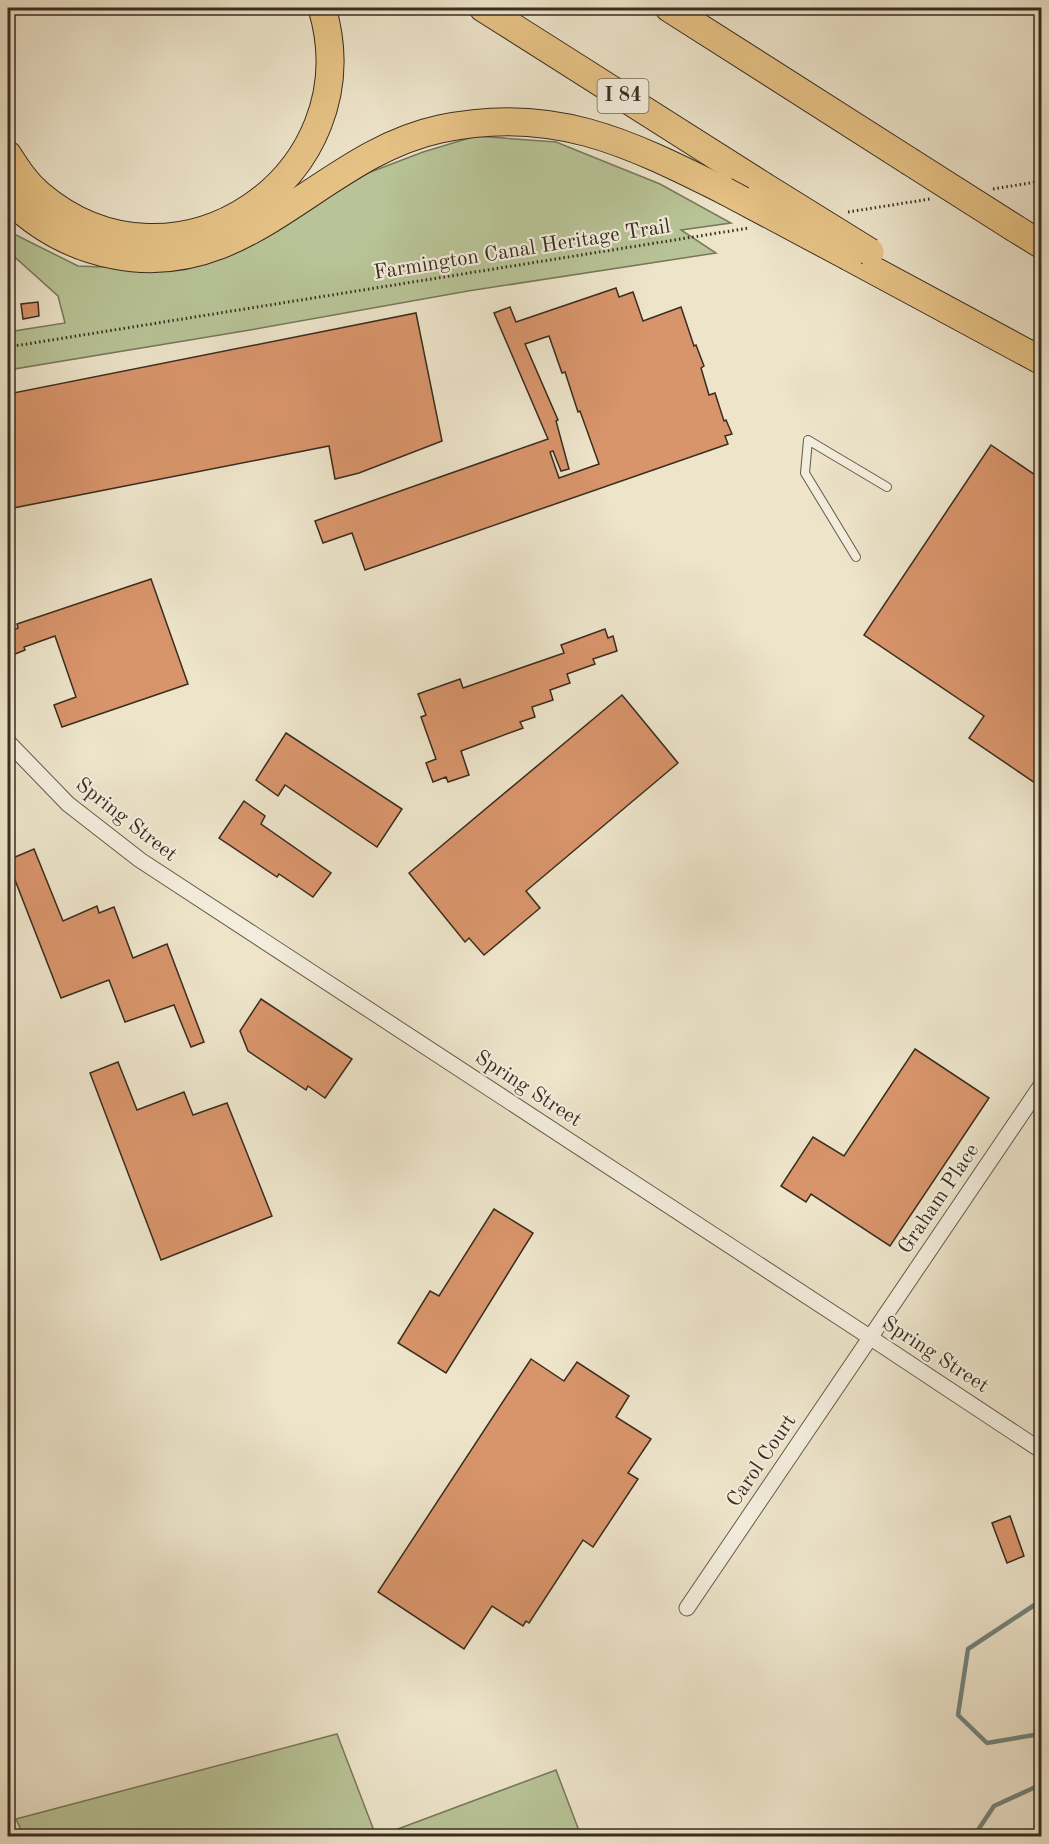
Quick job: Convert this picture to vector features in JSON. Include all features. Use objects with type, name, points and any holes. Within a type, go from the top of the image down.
[{"type":"highway","points":[[8,155],[21,176],[38,194],[81,222],[103,231],[126,237],[172,238],[192,234],[230,220],[268,195],[285,179],[313,136],[323,108],[329,80],[329,50],[326,21],[322,8]]},
{"type":"highway","name":"I 84","points":[[483,8],[762,185],[859,255],[1041,361]]},
{"type":"highway","points":[[669,8],[1041,245]]},
{"type":"highway","points":[[8,198],[45,229],[88,249],[124,257],[174,258],[217,247],[239,238],[349,168],[392,146],[438,130],[487,122],[547,123],[610,139],[645,152],[859,255]]},
{"type":"street","name":"Spring Street","points":[[8,742],[68,804],[140,860],[1041,1451]]},
{"type":"street","name":"Graham Place","points":[[872,1338],[1041,1084]]},
{"type":"street","name":"Carol Court","points":[[687,1608],[872,1338]]},
{"type":"lane","points":[[855,557],[805,473],[808,440],[887,487]]},
{"type":"path","points":[[993,189],[1041,181]]},
{"type":"path","points":[[842,213],[935,198]]},
{"type":"path","name":"Farmington Canal Heritage Trail","points":[[8,347],[749,228]]},
{"type":"green space","points":[[476,136],[556,142],[660,184],[731,223],[681,230],[716,253],[468,291],[8,370],[8,332],[65,323],[58,296],[8,251],[8,231],[78,266],[150,269],[267,233],[368,173],[423,152]]},
{"type":"green space","points":[[337,1734],[376,1836],[24,1836],[16,1819]]},
{"type":"green space","points":[[556,1770],[581,1836],[379,1836]]},
{"type":"building","points":[[616,288],[619,297],[633,292],[643,321],[681,307],[694,346],[696,345],[704,366],[701,368],[709,395],[715,393],[724,421],[726,420],[732,434],[725,436],[728,444],[365,570],[352,533],[323,543],[315,521],[548,439],[494,313],[510,307],[516,322]],"holes":[[[549,336],[562,373],[565,372],[599,464],[559,478],[550,452],[553,451],[561,471],[569,469],[556,421],[558,420],[525,344]]]},
{"type":"building","points":[[38,302],[39,316],[23,319],[21,304]]},
{"type":"building","points":[[416,313],[442,441],[359,473],[335,479],[329,446],[8,509],[8,394]]},
{"type":"building","points":[[991,445],[1041,479],[1041,787],[969,738],[984,716],[864,635]]},
{"type":"building","points":[[151,579],[188,684],[62,727],[54,705],[76,697],[55,636],[24,647],[25,650],[8,657],[8,632],[18,628],[17,624]]},
{"type":"building","points":[[605,629],[608,638],[613,636],[617,651],[593,659],[595,664],[567,674],[570,683],[550,690],[553,700],[532,707],[535,717],[520,722],[523,728],[461,751],[469,775],[448,782],[446,777],[433,782],[426,763],[436,759],[421,717],[426,715],[418,694],[460,679],[463,688],[564,653],[561,645]]},
{"type":"building","points":[[622,695],[678,763],[526,891],[540,908],[484,955],[469,938],[465,942],[409,873]]},
{"type":"building","points":[[286,733],[402,809],[377,847],[285,785],[278,796],[256,780]]},
{"type":"building","points":[[244,801],[265,816],[261,824],[331,873],[313,897],[279,874],[277,877],[219,838]]},
{"type":"building","points":[[34,849],[63,921],[97,906],[99,913],[114,907],[133,958],[167,944],[204,1042],[191,1047],[174,1005],[125,1022],[109,980],[61,998],[8,862]]},
{"type":"building","points":[[261,999],[352,1059],[325,1098],[308,1086],[306,1090],[248,1051],[240,1031]]},
{"type":"building","points":[[915,1049],[989,1098],[890,1246],[811,1194],[806,1202],[781,1186],[813,1137],[844,1156]]},
{"type":"building","points":[[118,1062],[137,1110],[184,1092],[193,1115],[227,1103],[272,1216],[161,1260],[90,1073]]},
{"type":"building","points":[[494,1209],[533,1233],[446,1373],[398,1343],[430,1291],[439,1296]]},
{"type":"building","points":[[531,1359],[564,1381],[577,1362],[629,1396],[616,1417],[651,1439],[628,1473],[638,1479],[593,1547],[583,1540],[529,1623],[526,1621],[523,1626],[492,1606],[464,1649],[378,1592]]},
{"type":"building","points":[[1010,1516],[1024,1556],[1007,1563],[992,1523]]},
{"type":"waterway","points":[[1042,1600],[968,1649],[958,1715],[987,1743],[1034,1735],[1042,1741]]},
{"type":"waterway","points":[[974,1836],[994,1806],[1042,1784]]}]
